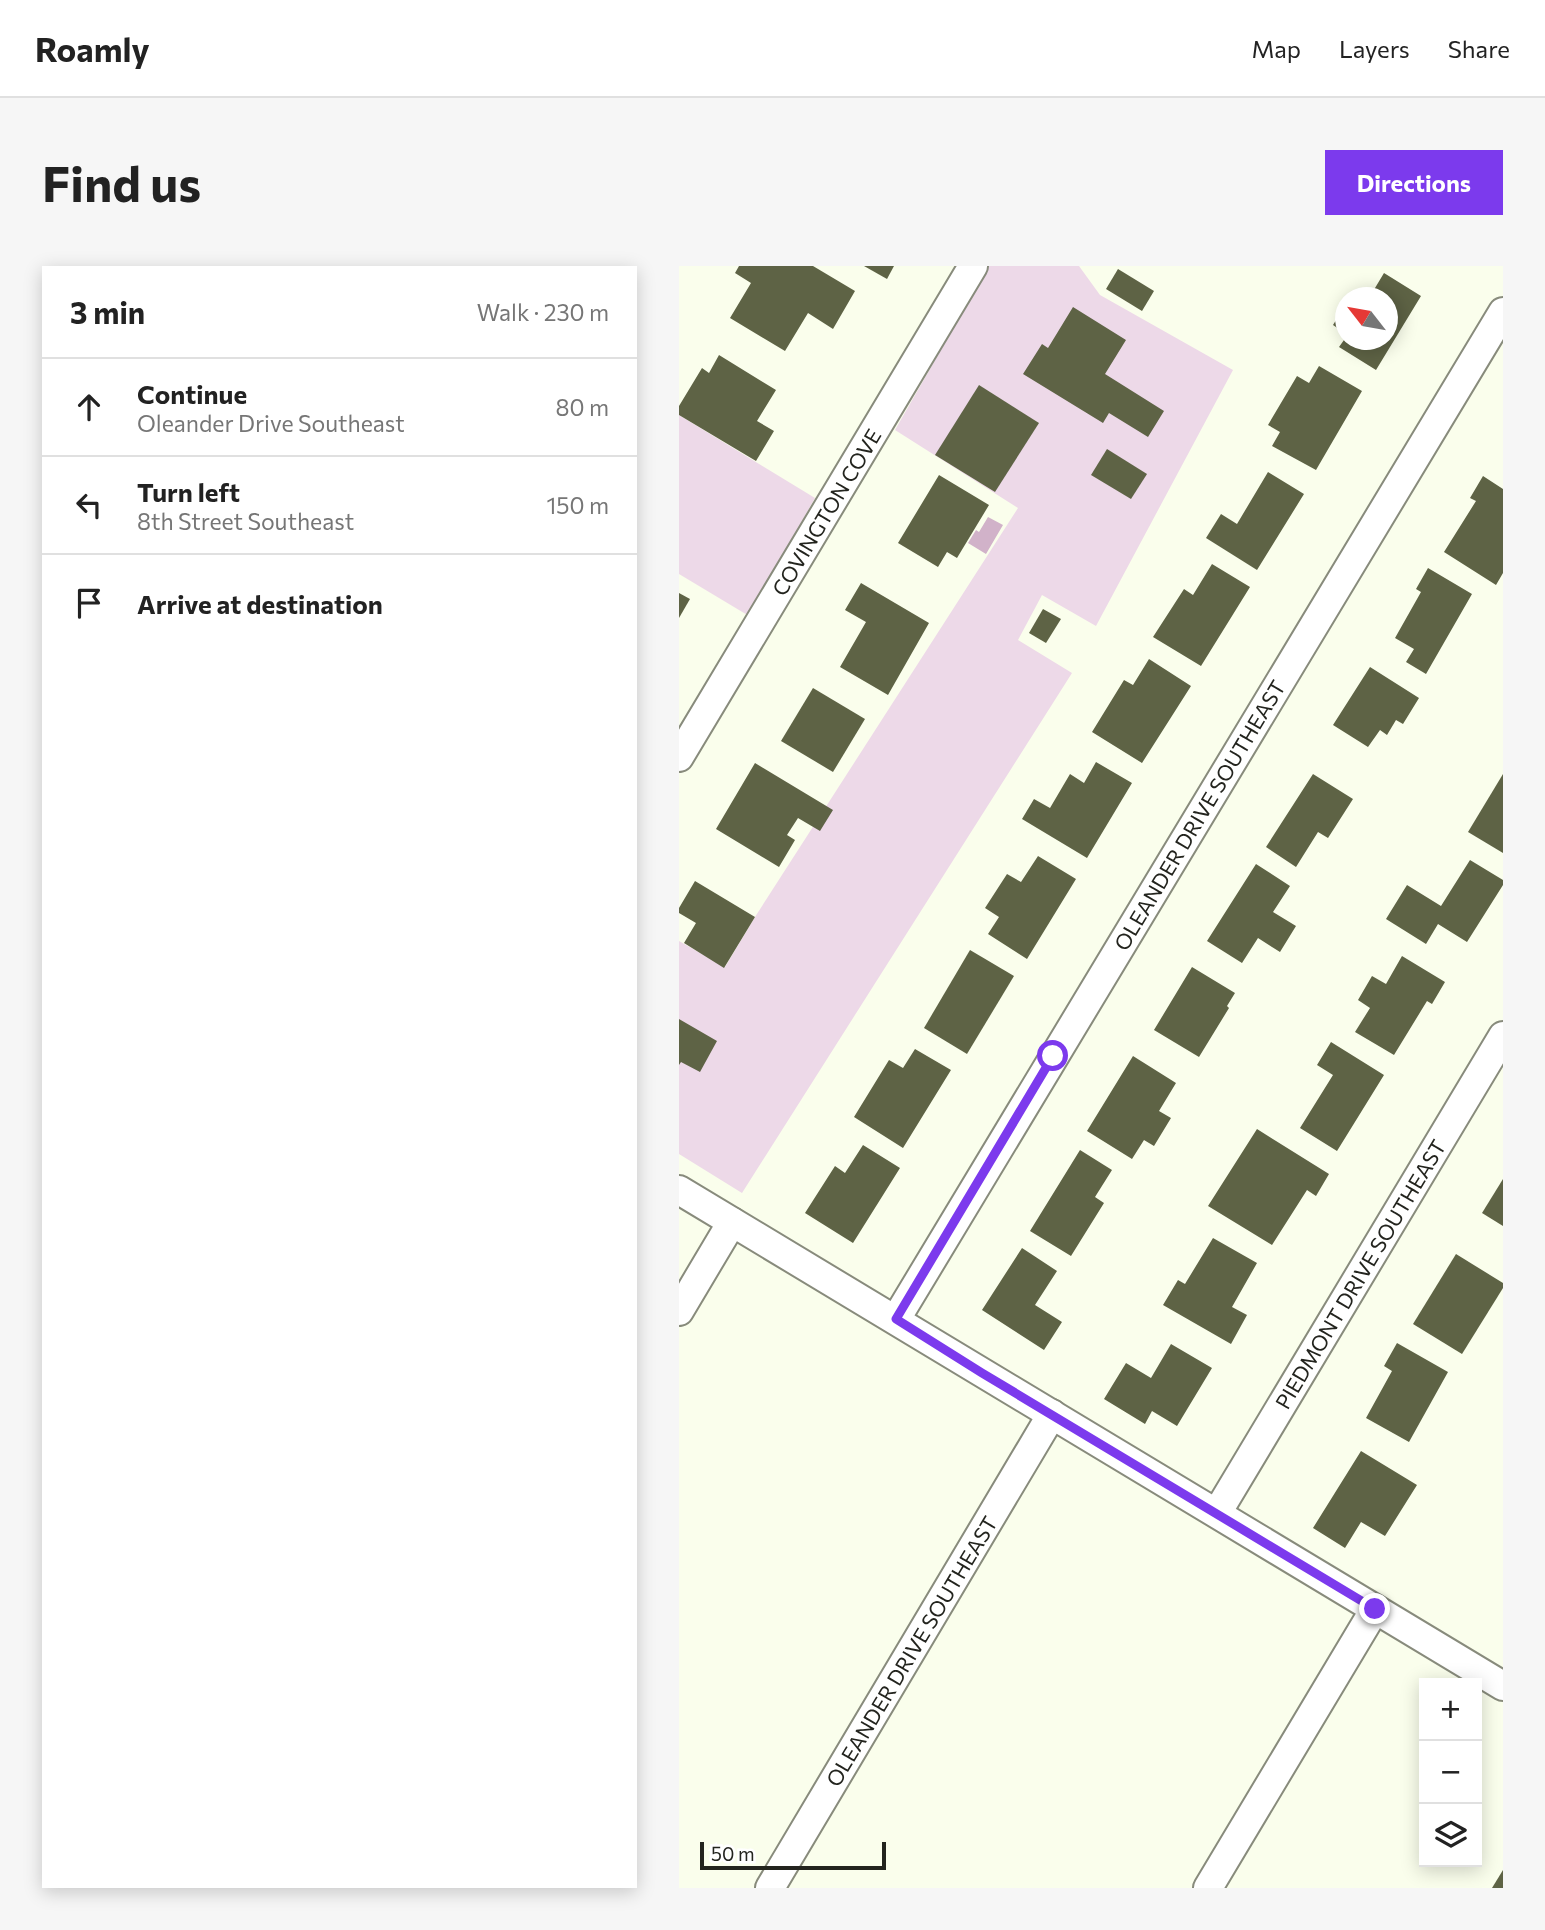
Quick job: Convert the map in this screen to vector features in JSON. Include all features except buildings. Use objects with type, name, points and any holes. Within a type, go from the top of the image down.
[{"type":"street","name":"COVINGTON COVE","points":[[679,757],[973,266]]},
{"type":"street","name":"OLEANDER DRIVE SOUTHEAST","points":[[896,1319],[1503,312]]},
{"type":"street","name":"PIEDMONT DRIVE SOUTHEAST","points":[[1217,1513],[1503,1036]]},
{"type":"street","points":[[679,1190],[1503,1686]]},
{"type":"street","points":[[679,1311],[731,1222]]},
{"type":"street","name":"OLEANDER DRIVE SOUTHEAST","points":[[770,1888],[1052,1414]]},
{"type":"street","points":[[1208,1888],[1375,1609]]},
{"type":"shaded area","points":[[989,266],[1079,266],[1100,295],[1233,370],[1096,626],[1042,595],[1018,640],[1072,673],[742,1193],[679,1154],[679,941],[725,967],[1018,508],[895,430]]},
{"type":"shaded area","points":[[679,415],[815,498],[749,616],[679,574]]},
{"type":"shaded area","points":[[988,517],[1003,525],[986,554],[968,543]]},
{"type":"route","points":[[1053,1056],[896,1319],[1375,1609]]}]
